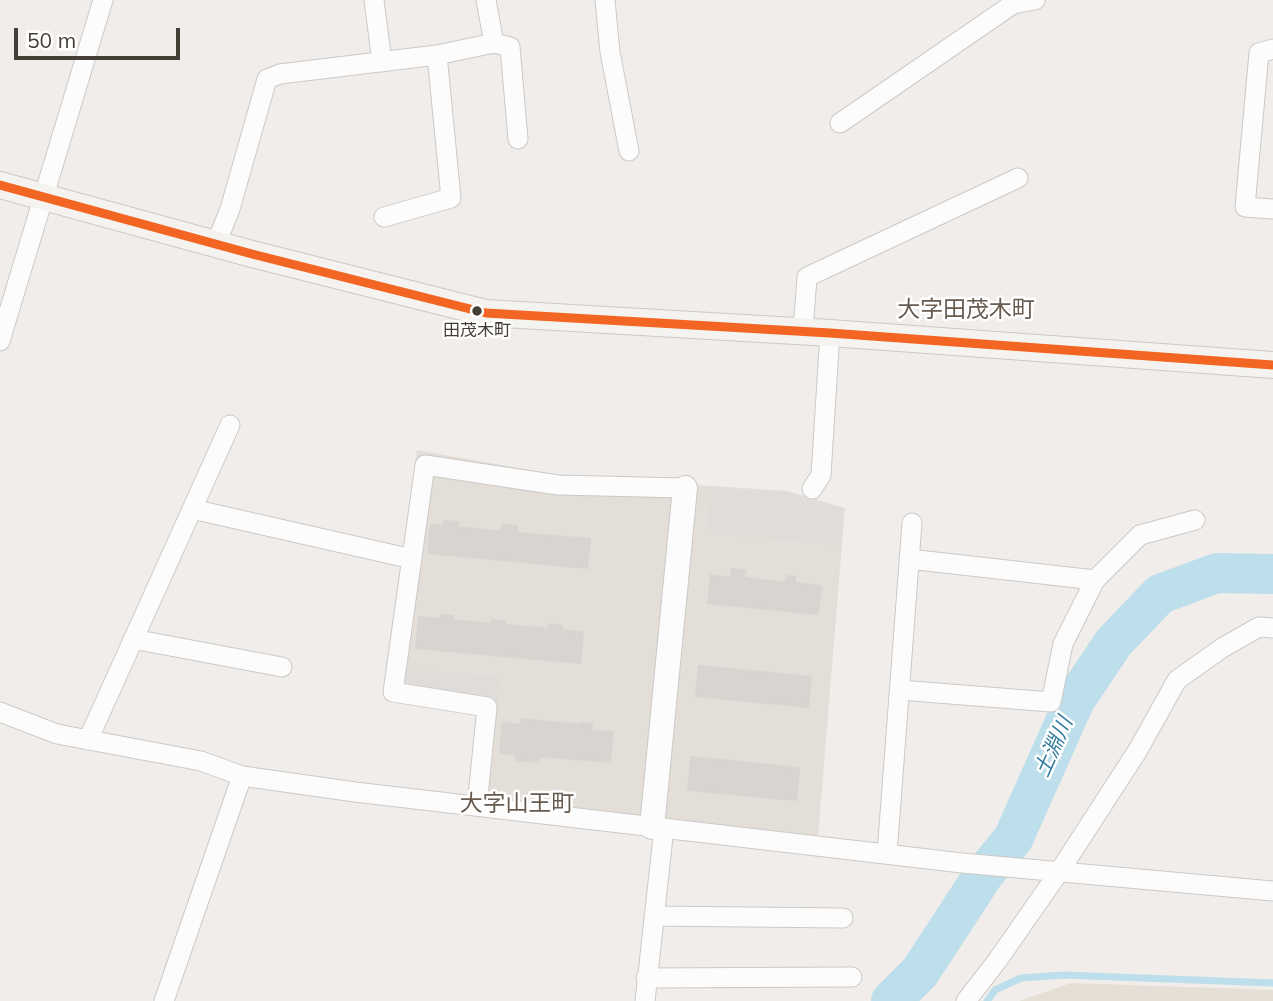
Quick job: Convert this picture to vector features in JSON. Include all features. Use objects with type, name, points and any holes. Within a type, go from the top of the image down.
[{"type":"main road","points":[[0,185],[486,313],[803,331],[1273,365]]},
{"type":"street","points":[[0,341],[103,0]]},
{"type":"street","points":[[374,0],[382,62]]},
{"type":"street","points":[[486,0],[494,43]]},
{"type":"street","points":[[605,0],[610,52],[629,151]]},
{"type":"street","points":[[840,123],[1013,4],[1035,0]]},
{"type":"street","points":[[216,244],[230,209],[267,79],[280,74],[437,55],[494,43],[510,47],[518,139]]},
{"type":"street","points":[[1273,49],[1259,53],[1245,207],[1273,209]]},
{"type":"street","points":[[384,217],[451,198],[437,55]]},
{"type":"street","points":[[803,331],[807,277],[1018,178]]},
{"type":"street","points":[[812,489],[821,475],[830,333]]},
{"type":"street","points":[[88,740],[230,425]]},
{"type":"street","points":[[477,806],[487,707],[393,692],[425,465],[558,485],[685,488],[658,827],[654,916],[645,1001]]},
{"type":"street","points":[[192,509],[412,559]]},
{"type":"street","points":[[900,690],[1051,702],[1063,644],[1095,580],[1140,535],[1195,520]]},
{"type":"street","points":[[887,854],[912,523]]},
{"type":"street","points":[[909,559],[1095,580]]},
{"type":"street","points":[[966,1001],[1059,872],[1138,750],[1177,680],[1222,648],[1259,627],[1273,628]]},
{"type":"street","points":[[133,639],[282,667]]},
{"type":"street","points":[[0,712],[57,734],[201,761],[242,776],[962,863],[1273,891]]},
{"type":"street","points":[[164,1001],[242,776]]},
{"type":"street","points":[[654,916],[843,918]]},
{"type":"street","points":[[646,978],[852,977]]},
{"type":"shaded area","points":[[417,450],[563,476],[787,491],[845,508],[818,836],[486,797],[494,712],[384,695]]},
{"type":"shaded area","points":[[711,489],[787,493],[843,509],[841,545],[707,533]]},
{"type":"shaded area","points":[[401,669],[499,677],[497,700],[405,687],[400,679]]},
{"type":"shaded area","points":[[1071,983],[1273,990],[1273,1001],[1019,1001]]},
{"type":"building","points":[[444,521],[458,522],[457,527],[501,532],[502,525],[517,526],[516,533],[590,539],[587,568],[428,553],[431,525],[444,526]]},
{"type":"building","points":[[732,569],[745,571],[744,578],[786,583],[787,576],[795,577],[795,583],[821,586],[818,614],[708,603],[711,575],[731,578]]},
{"type":"building","points":[[441,615],[453,616],[453,620],[491,624],[492,620],[505,621],[505,625],[549,629],[549,624],[562,626],[562,630],[583,632],[580,663],[416,648],[419,617],[441,619]]},
{"type":"building","points":[[699,666],[811,677],[808,707],[696,696]]},
{"type":"building","points":[[522,719],[592,724],[591,731],[613,732],[610,762],[539,756],[538,762],[516,760],[517,755],[500,753],[503,723],[521,725]]},
{"type":"building","points":[[691,757],[799,768],[796,800],[688,790]]},
{"type":"waterway","name":"土淵川","points":[[891,1001],[920,972],[984,874],[1013,839],[1075,700],[1114,642],[1160,594],[1217,573],[1273,574]]},
{"type":"waterway","points":[[987,1001],[995,990],[1021,978],[1064,975],[1273,983]]},
{"type":"transit line","points":[[0,185],[252,254],[486,313],[830,333],[1273,365]]},
{"type":"place","name":"田茂木町","points":[[477,311]]},
{"type":"district","name":"大字田茂木町","points":[[966,310]]},
{"type":"district","name":"大字山王町","points":[[517,804]]}]
